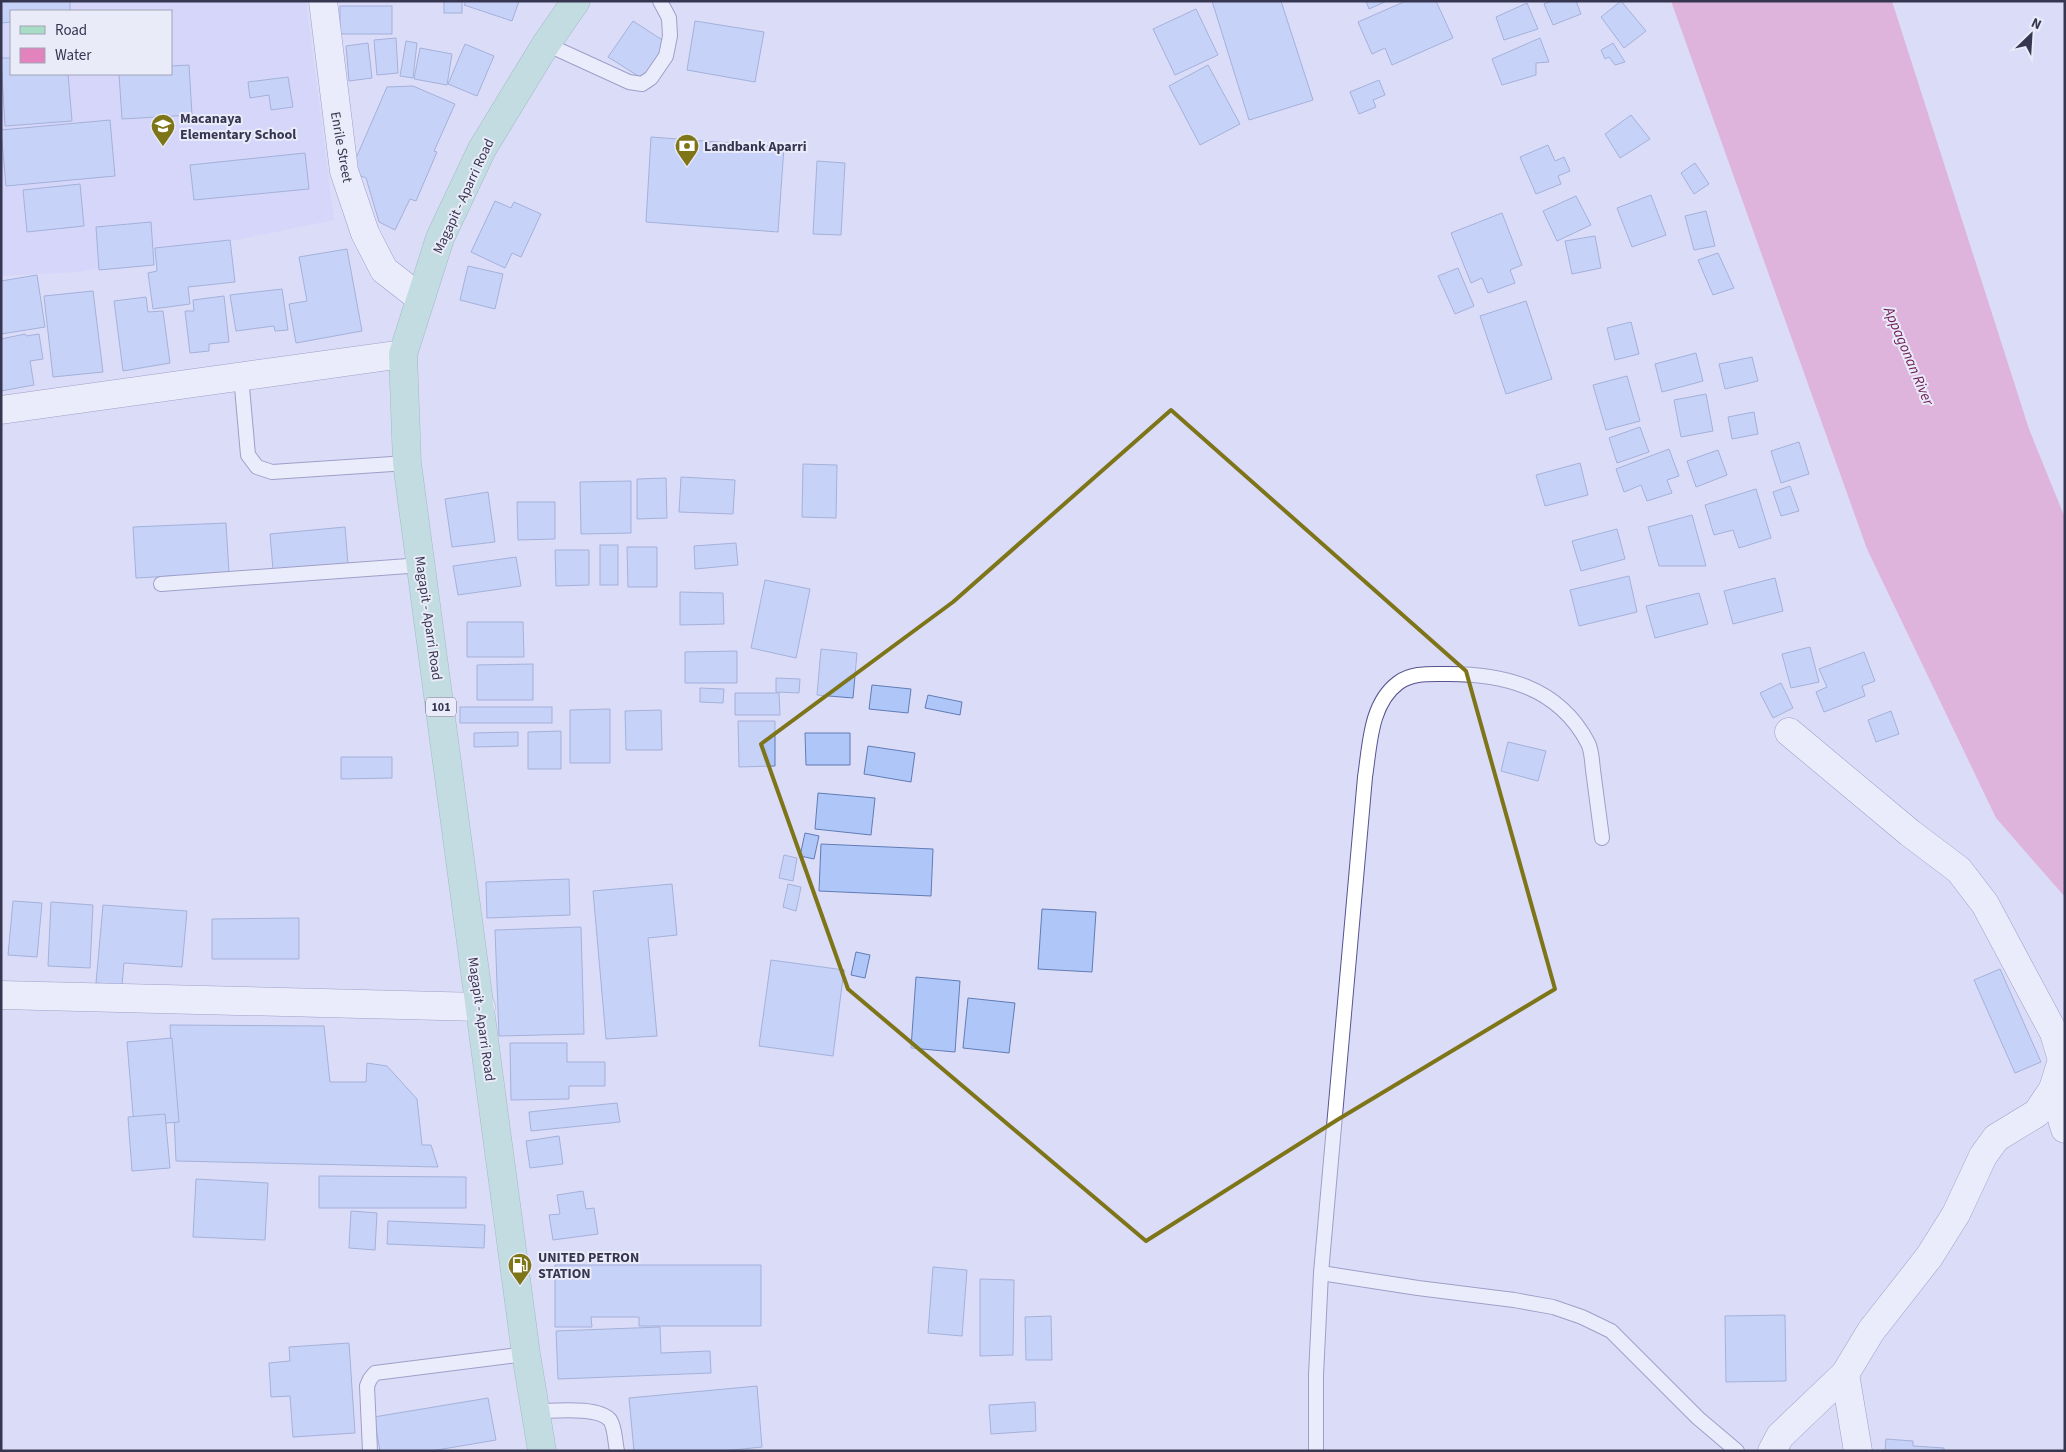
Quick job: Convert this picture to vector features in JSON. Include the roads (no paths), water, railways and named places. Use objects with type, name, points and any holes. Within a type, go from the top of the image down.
[{"type":"main road","name":"Magapit - Aparri Road","points":[[541,1451],[526,1354],[407,463],[403,354],[440,238],[482,149],[546,44],[576,1]]},
{"type":"street","name":"Enrile Street","points":[[323,1],[344,171],[364,233],[384,270],[420,298]]},
{"type":"street","points":[[1,410],[403,354]]},
{"type":"street","points":[[1772,1451],[1780,1436],[1846,1374],[1871,1331],[1929,1257],[1956,1214],[1996,1138],[2037,1113],[2053,1089],[2062,1060],[2054,1033],[1985,904],[1959,870],[1910,833],[1790,732]]},
{"type":"street","points":[[1,996],[481,1007]]},
{"type":"street","points":[[2053,1089],[2065,1130]]},
{"type":"street","points":[[1846,1374],[1858,1451]]},
{"type":"lane","points":[[546,44],[629,82],[642,84],[651,78],[666,56],[670,36],[669,18],[660,1]]},
{"type":"lane","points":[[241,376],[248,455],[257,467],[272,472],[407,463]]},
{"type":"lane","points":[[161,584],[422,565]]},
{"type":"lane","points":[[1316,1451],[1316,1374],[1321,1273],[1365,777],[1372,729],[1380,703],[1399,682],[1418,674],[1472,674],[1509,680],[1548,697],[1570,716],[1589,745],[1602,838]]},
{"type":"lane","points":[[1321,1273],[1514,1300],[1553,1307],[1582,1317],[1611,1331],[1698,1418],[1737,1451]]},
{"type":"lane","points":[[370,1451],[367,1386],[375,1373],[526,1354]]},
{"type":"lane","points":[[536,1411],[595,1411],[604,1415],[611,1421],[617,1451]]},
{"type":"water","name":"Appagonan River","points":[[1671,1],[1892,1],[2029,429],[2065,518],[2065,897],[1996,818],[1867,549]]},
{"type":"place","name":"Macanaya Elementary School","points":[[163,147]]},
{"type":"place","name":"Landbank Aparri","points":[[687,167]]},
{"type":"place","name":"UNITED PETRON STATION","points":[[520,1286]]}]
